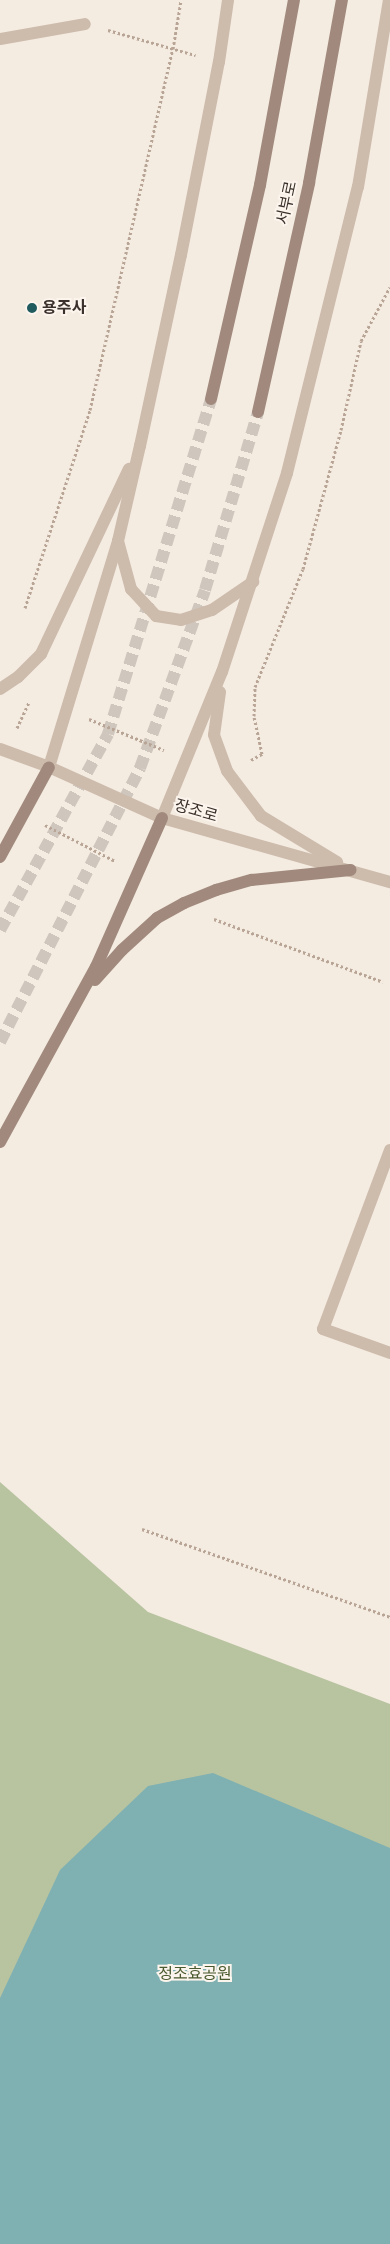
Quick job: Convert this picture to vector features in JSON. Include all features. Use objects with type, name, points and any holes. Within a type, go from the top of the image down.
[{"type":"main road","name":"서부로","points":[[211,399],[260,185],[294,0]]},
{"type":"main road","name":"서부로","points":[[258,412],[309,183],[342,0]]},
{"type":"main road","points":[[0,858],[49,767]]},
{"type":"main road","points":[[0,1142],[84,993],[162,818]]},
{"type":"main road","points":[[84,993],[122,950],[157,918],[184,903],[216,890],[252,880],[350,870]]},
{"type":"street","points":[[49,767],[118,541],[181,255],[219,62],[228,0]]},
{"type":"street","points":[[162,818],[222,672],[253,582],[287,473],[358,187],[389,0]]},
{"type":"street","points":[[0,39],[85,24]]},
{"type":"street","points":[[0,689],[18,677],[41,654],[140,446]]},
{"type":"street","points":[[118,541],[131,589],[156,616],[181,620],[212,610],[253,582]]},
{"type":"street","points":[[222,672],[214,735],[227,771],[261,816],[350,870]]},
{"type":"street","name":"장조로","points":[[0,750],[49,767],[162,818],[390,882]]},
{"type":"street","points":[[390,1150],[323,1329],[390,1353]]},
{"type":"path","points":[[25,608],[90,410],[173,49],[181,0]]},
{"type":"path","points":[[85,24],[173,49]]},
{"type":"path","points":[[262,754],[254,716],[255,687],[303,570],[341,430],[361,341],[390,287]]},
{"type":"path","points":[[67,710],[187,760]]},
{"type":"path","points":[[24,814],[138,872]]},
{"type":"path","points":[[211,918],[383,982]]},
{"type":"path","points":[[142,1529],[390,1617]]},
{"type":"green space","name":"정조효공원","points":[[0,1482],[148,1612],[390,1704],[390,2244],[0,2244]]},
{"type":"water","name":"정조효공원","points":[[213,1773],[390,1848],[390,2244],[0,2244],[0,1998],[60,1870],[148,1786]]},
{"type":"tunnel","points":[[0,930],[108,734],[211,399]]},
{"type":"tunnel","points":[[0,1042],[140,768],[205,590],[258,412]]},
{"type":"place","name":"용주사","points":[[32,308]]}]
